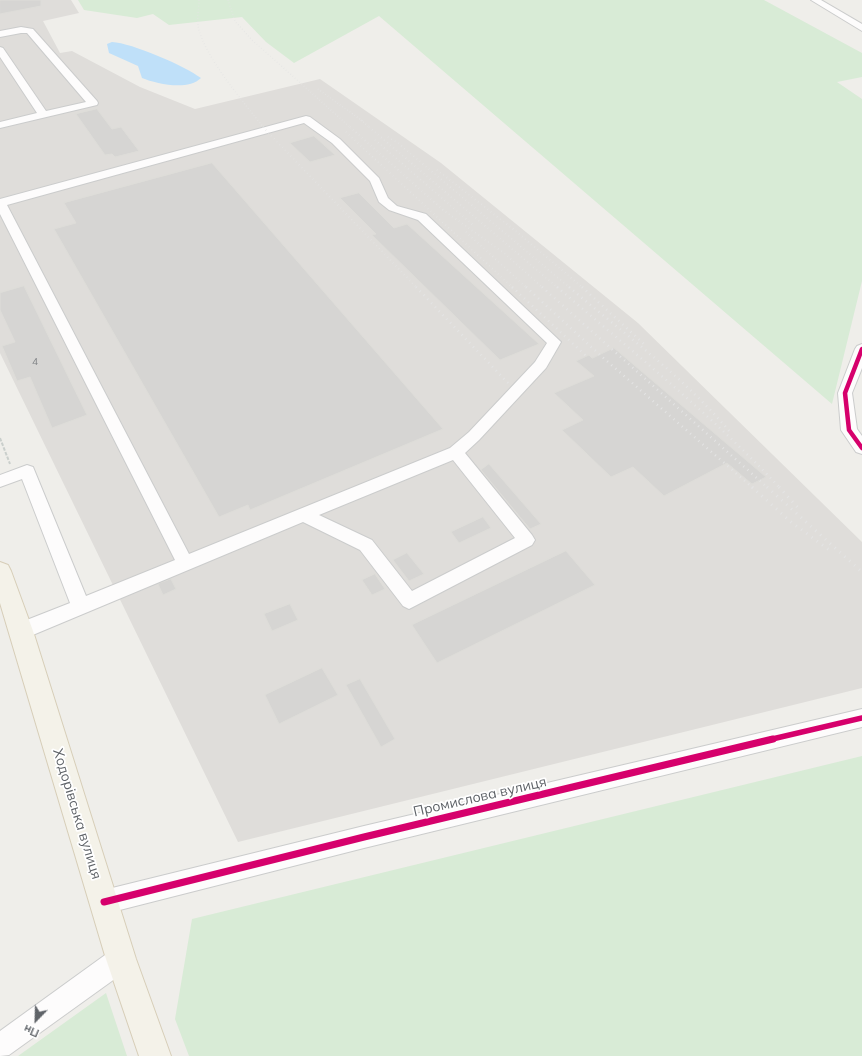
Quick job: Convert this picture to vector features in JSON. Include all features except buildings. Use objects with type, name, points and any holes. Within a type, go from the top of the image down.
[{"type":"main road","name":"Ходорівська вулиця","points":[[0,571],[21,631],[121,959],[155,1056]]},
{"type":"street","points":[[815,0],[862,28]]},
{"type":"street","points":[[852,14],[862,19]]},
{"type":"street","points":[[0,34],[21,30],[30,31],[93,103],[0,125]]},
{"type":"street","points":[[0,50],[43,115]]},
{"type":"street","points":[[21,631],[456,452],[474,436],[541,365],[554,342],[422,217],[393,208],[383,200],[375,180],[336,141],[306,119],[0,203],[185,563]]},
{"type":"street","points":[[862,349],[845,393],[849,430],[862,448]]},
{"type":"street","points":[[303,515],[366,545],[409,600],[526,540],[456,452]]},
{"type":"street","points":[[7,478],[27,472],[81,606]]},
{"type":"street","name":"Промислова вулиця","points":[[104,902],[364,836],[862,718]]},
{"type":"street","points":[[0,1046],[121,959]]},
{"type":"path","points":[[0,438],[7,478]]},
{"type":"shaded area","points":[[0,0],[71,0],[79,13],[43,21],[60,53],[72,51],[140,87],[195,109],[320,79],[441,163],[638,323],[862,542],[862,688],[238,842],[0,353]]},
{"type":"green space","points":[[78,0],[764,0],[862,53],[862,77],[837,82],[862,99],[862,281],[832,404],[379,16],[294,63],[266,42],[242,17],[169,25],[153,14],[137,18],[84,10]]},
{"type":"green space","points":[[862,756],[862,1056],[189,1056],[175,1019],[192,919]]},
{"type":"green space","points":[[106,993],[127,1056],[18,1056]]},
{"type":"water","points":[[112,42],[132,46],[158,56],[183,67],[201,78],[188,84],[172,85],[142,78],[138,66],[109,53],[107,44]]},
{"type":"railway","points":[[199,0],[198,25],[201,37],[207,50],[225,78],[264,128]]},
{"type":"railway","points":[[228,0],[235,21],[252,40],[351,128]]},
{"type":"railway","points":[[318,89],[364,122]]},
{"type":"railway","points":[[361,120],[370,128]]},
{"type":"railway","points":[[263,127],[417,288]]},
{"type":"railway","points":[[350,127],[443,210],[504,253],[543,288]]},
{"type":"railway","points":[[369,127],[558,288]]},
{"type":"railway","points":[[346,132],[513,288]]},
{"type":"railway","points":[[388,137],[398,143],[570,288]]},
{"type":"railway","points":[[375,140],[473,225]]},
{"type":"railway","points":[[437,170],[517,232],[583,288]]},
{"type":"railway","points":[[466,232],[527,288]]},
{"type":"railway","points":[[416,287],[509,384]]},
{"type":"railway","points":[[512,287],[586,356]]},
{"type":"railway","points":[[526,287],[600,355],[753,488]]},
{"type":"railway","points":[[542,287],[768,488]]},
{"type":"railway","points":[[557,287],[700,409],[780,488]]},
{"type":"railway","points":[[569,287],[673,374],[730,432]]},
{"type":"railway","points":[[582,287],[644,344]]},
{"type":"railway","points":[[752,487],[791,522],[832,552]]},
{"type":"railway","points":[[767,487],[862,572]]},
{"type":"railway","points":[[779,487],[801,511]]},
{"type":"cycle path","points":[[862,349],[845,393],[849,430],[862,448]]},
{"type":"cycle path","points":[[104,902],[364,837],[862,718]]}]
